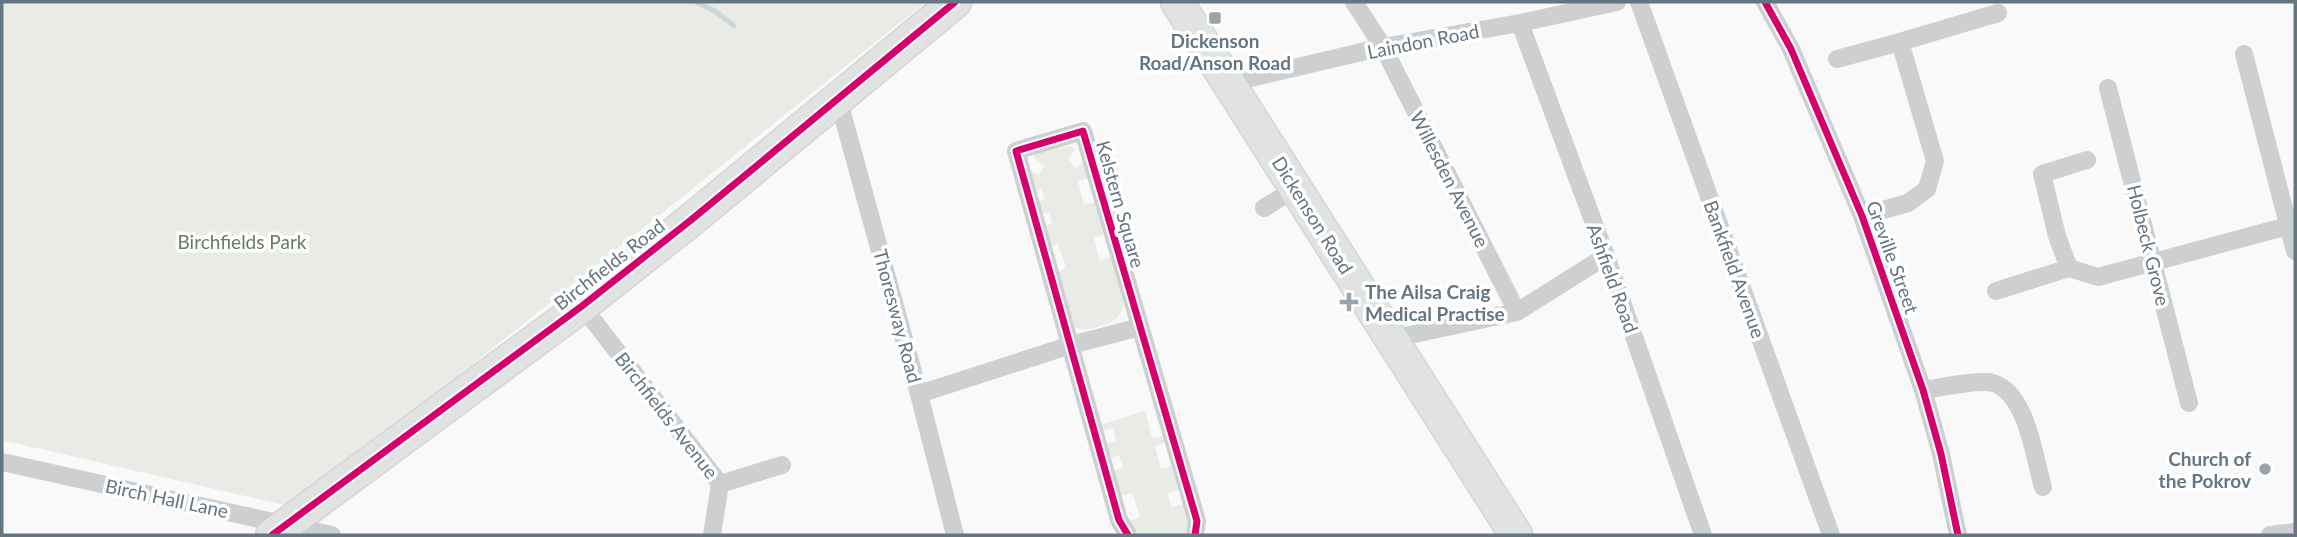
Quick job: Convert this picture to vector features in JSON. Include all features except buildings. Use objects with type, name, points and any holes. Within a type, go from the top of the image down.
[{"type":"highway","name":"Birchfields Road","points":[[279,530],[582,306],[691,220],[955,2]]},
{"type":"highway","name":"Dickenson Road","points":[[1177,2],[1517,535]]},
{"type":"street","name":"Willesden Avenue","points":[[1354,2],[1383,47],[1517,312]]},
{"type":"street","name":"Laindon Road","points":[[1230,83],[1383,47],[1520,23],[1560,8],[1617,2]]},
{"type":"street","name":"Bankfield Avenue","points":[[1639,2],[1831,535]]},
{"type":"street","name":"Greville Street","points":[[1765,2],[1791,49],[1862,216],[1923,390],[1941,454],[1958,535]]},
{"type":"street","points":[[1837,59],[1998,13]]},
{"type":"street","name":"Ashfield Road","points":[[1520,23],[1606,256],[1703,535]]},
{"type":"street","points":[[1862,216],[1908,202],[1927,189],[1935,161],[1900,42]]},
{"type":"street","points":[[2244,54],[2292,224],[2295,251]]},
{"type":"street","name":"Holbeck Grove","points":[[2108,88],[2189,402]]},
{"type":"street","name":"Thoresway Road","points":[[838,98],[955,535]]},
{"type":"street","name":"Kelstern Square","points":[[1128,535],[1119,520],[1016,151],[1083,131],[1131,272],[1140,327],[1197,521],[1195,535]]},
{"type":"street","points":[[2068,268],[2034,176],[2087,160]]},
{"type":"street","points":[[1264,208],[1296,188]]},
{"type":"street","points":[[1996,291],[2068,268],[2098,277],[2292,224]]},
{"type":"street","points":[[1391,338],[1517,312],[1606,256]]},
{"type":"street","name":"Birchfields Avenue","points":[[582,306],[720,484],[712,535]]},
{"type":"street","points":[[919,394],[1071,345],[1140,327]]},
{"type":"street","points":[[1923,390],[1992,383],[2012,394],[2040,452],[2043,487]]},
{"type":"street","name":"Birch Hall Lane","points":[[2,462],[279,530],[332,535]]},
{"type":"street","points":[[720,484],[782,465]]},
{"type":"street","points":[[2270,535],[2295,532]]},
{"type":"green space","name":"Birchfields Park","points":[[2,2],[926,2],[298,504],[289,506],[2,440]]},
{"type":"green space","points":[[1068,146],[1075,149],[1068,160],[1076,168],[1085,160],[1092,177],[1078,181],[1084,204],[1100,202],[1108,233],[1094,238],[1100,261],[1114,257],[1122,288],[1123,307],[1119,315],[1112,322],[1088,329],[1074,327],[1053,274],[1066,268],[1058,244],[1046,248],[1040,227],[1052,224],[1049,212],[1036,215],[1033,202],[1045,199],[1041,188],[1029,191],[1026,168],[1038,175],[1045,166],[1033,157],[1037,153]]},
{"type":"green space","points":[[1145,411],[1152,438],[1166,436],[1169,441],[1155,446],[1161,469],[1176,465],[1183,489],[1167,493],[1172,507],[1187,503],[1189,535],[1132,535],[1126,523],[1140,517],[1132,493],[1118,497],[1110,472],[1123,467],[1119,456],[1106,458],[1103,444],[1116,441],[1113,428],[1100,431],[1098,425]]},
{"type":"waterway","points":[[696,2],[715,11],[734,26]]},
{"type":"cycle path","points":[[272,535],[582,306],[691,220],[955,2]]},
{"type":"cycle path","points":[[1765,2],[1791,49],[1862,216],[1923,390],[1941,454],[1958,535]]},
{"type":"cycle path","points":[[1128,535],[1119,520],[1016,151],[1083,131],[1197,521],[1195,535]]},
{"type":"place","name":"Dickenson Road/Anson Road","points":[[1215,18]]},
{"type":"place","name":"The Ailsa Craig Medical Practise","points":[[1349,302]]},
{"type":"place","name":"Church of the Pokrov","points":[[2265,469]]}]
